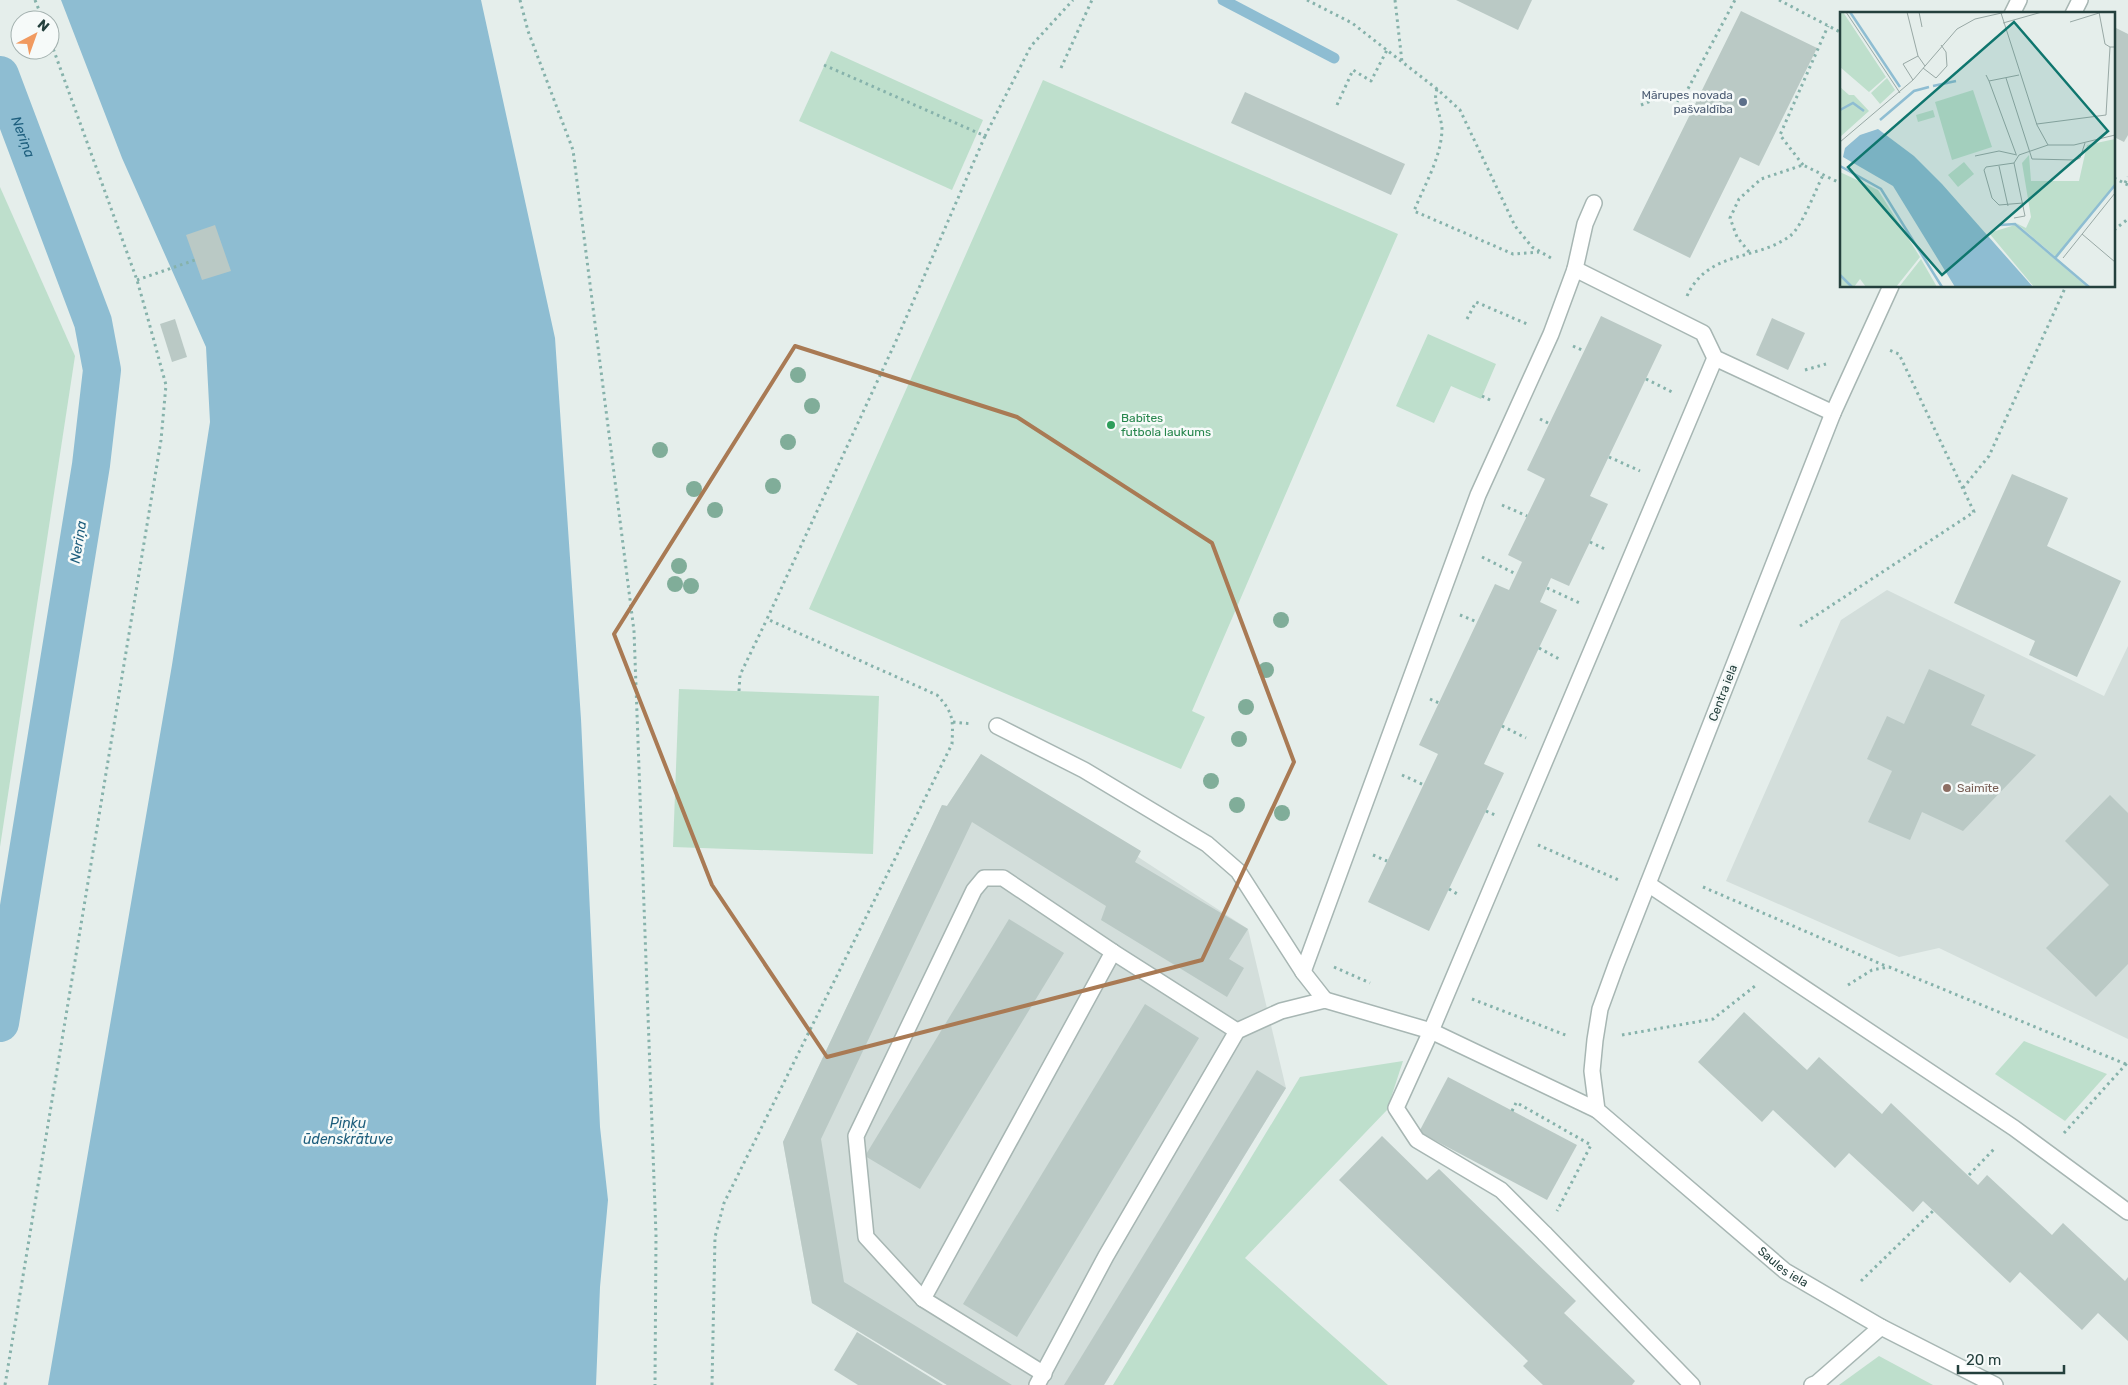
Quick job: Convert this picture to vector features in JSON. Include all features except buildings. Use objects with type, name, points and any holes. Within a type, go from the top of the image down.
[{"type":"street","points":[[2013,12],[2019,0]]},
{"type":"street","points":[[2075,12],[2080,0]]},
{"type":"street","points":[[1303,972],[1459,545],[1482,486],[1551,334],[1575,270],[1585,224],[1594,202]]},
{"type":"street","points":[[1575,270],[1703,333],[1715,358],[1833,413]]},
{"type":"street","name":"Centra iela","points":[[1597,1110],[1592,1071],[1600,1009],[1646,887],[1833,413],[1890,288]]},
{"type":"street","points":[[1692,1385],[1502,1190],[1417,1140],[1396,1108],[1449,990],[1715,358]]},
{"type":"street","points":[[997,726],[1084,770],[1207,844],[1238,871],[1303,972],[1325,1000],[1281,1011],[1238,1031],[1106,1256],[1040,1380],[923,1299],[866,1237],[856,1136],[974,890],[984,878],[1003,878],[1113,952],[1238,1031]]},
{"type":"street","points":[[1646,887],[1825,1002],[2014,1128],[2128,1212]]},
{"type":"street","points":[[923,1299],[1113,952]]},
{"type":"street","name":"Saules iela","points":[[1325,1000],[1431,1031],[1597,1110],[1785,1271],[1881,1327],[1995,1385]]},
{"type":"street","points":[[1812,1385],[1817,1383],[1881,1327]]},
{"type":"path","points":[[520,0],[528,31],[573,150],[634,631],[656,1235],[655,1385]]},
{"type":"path","points":[[739,691],[740,675],[896,341],[985,136],[1031,46],[1073,0]]},
{"type":"path","points":[[1061,68],[1092,0]]},
{"type":"path","points":[[1307,0],[1352,23],[1437,89],[1460,110],[1515,226],[1532,247],[1575,270]]},
{"type":"path","points":[[1395,0],[1402,62]]},
{"type":"path","points":[[1641,105],[1666,95],[1681,102],[1736,0]]},
{"type":"path","points":[[1779,0],[1840,32]]},
{"type":"path","points":[[1828,26],[1780,135],[1802,165],[1840,183]]},
{"type":"path","points":[[1337,105],[1353,70],[1371,81],[1387,50]]},
{"type":"path","points":[[5,1385],[161,440],[166,385],[137,280],[57,60]]},
{"type":"path","points":[[824,65],[985,136]]},
{"type":"path","points":[[1437,89],[1434,96],[1442,129],[1439,150],[1414,211],[1513,254],[1540,252]]},
{"type":"path","points":[[1749,252],[1737,237],[1730,218],[1739,199],[1761,179],[1802,165]]},
{"type":"path","points":[[1677,320],[1689,292],[1708,270],[1726,259],[1770,248],[1792,235],[1803,217],[1823,175]]},
{"type":"path","points":[[2126,184],[2128,177]]},
{"type":"path","points":[[2116,228],[2128,219]]},
{"type":"path","points":[[137,280],[195,260]]},
{"type":"path","points":[[1963,488],[1989,456],[2065,288]]},
{"type":"path","points":[[1467,319],[1476,302],[1551,334]]},
{"type":"path","points":[[1768,382],[1860,352],[1883,347],[1899,354],[1974,512],[1800,626]]},
{"type":"path","points":[[1609,457],[1663,482]]},
{"type":"path","points":[[1459,545],[1516,574]]},
{"type":"path","points":[[1547,588],[1607,616]]},
{"type":"path","points":[[712,1385],[715,1237],[724,1204],[952,744],[953,722],[951,715],[948,707],[937,695],[767,619]]},
{"type":"path","points":[[1514,834],[1646,887]]},
{"type":"path","points":[[1700,886],[1889,967],[2127,1064],[2047,1152]]},
{"type":"path","points":[[1309,955],[1370,984]]},
{"type":"path","points":[[1825,1002],[1872,970],[1889,967]]},
{"type":"path","points":[[1449,990],[1564,1036],[1595,1040],[1713,1019],[1776,970]]},
{"type":"path","points":[[1512,1111],[1516,1103]]},
{"type":"path","points":[[1526,1108],[1591,1145],[1545,1234]]},
{"type":"path","points":[[1969,1176],[2014,1128]]},
{"type":"path","points":[[1861,1281],[1933,1211]]},
{"type":"highlighted area","points":[[795,346],[1017,417],[1212,543],[1294,762],[1202,960],[827,1057],[712,885],[614,634]]},
{"type":"shaded area","name":"Saimīte","points":[[1887,590],[2104,696],[2128,646],[2128,1039],[1939,948],[1899,957],[1726,881],[1841,620]]},
{"type":"shaded area","points":[[981,754],[1248,929],[1286,1088],[1104,1385],[947,1385],[812,1303],[783,1142],[942,805],[947,806]]},
{"type":"green space","points":[[831,51],[983,120],[952,190],[799,121]]},
{"type":"green space","name":"Babītes futbola laukums","points":[[1043,80],[1398,234],[1192,711],[1205,717],[1181,769],[809,609]]},
{"type":"green space","points":[[0,187],[75,356],[0,847]]},
{"type":"green space","points":[[1428,334],[1496,364],[1481,399],[1451,386],[1434,423],[1396,406]]},
{"type":"green space","points":[[679,689],[879,696],[873,854],[673,847]]},
{"type":"green space","points":[[2024,1041],[2107,1074],[2065,1121],[1995,1074]]},
{"type":"green space","points":[[1403,1061],[1387,1110],[1245,1258],[1388,1385],[1113,1385],[1300,1077]]},
{"type":"green space","points":[[1879,1356],[1933,1385],[1839,1385]]},
{"type":"water","name":"Piņķu ūdenskrātuve","points":[[61,0],[481,0],[555,338],[581,719],[600,1127],[608,1200],[600,1287],[596,1385],[48,1385],[172,665],[210,422],[206,347],[122,158]]},
{"type":"waterway","points":[[1223,0],[1334,58]]},
{"type":"waterway","name":"Neriņa","points":[[0,75],[93,322],[102,370],[91,465],[0,1023]]},
{"type":"place","name":"Mārupes novada pašvaldība","points":[[1743,102]]},
{"type":"place","name":"Babītes futbola laukums","points":[[1111,425]]},
{"type":"place","name":"Saimīte","points":[[1947,788]]}]
